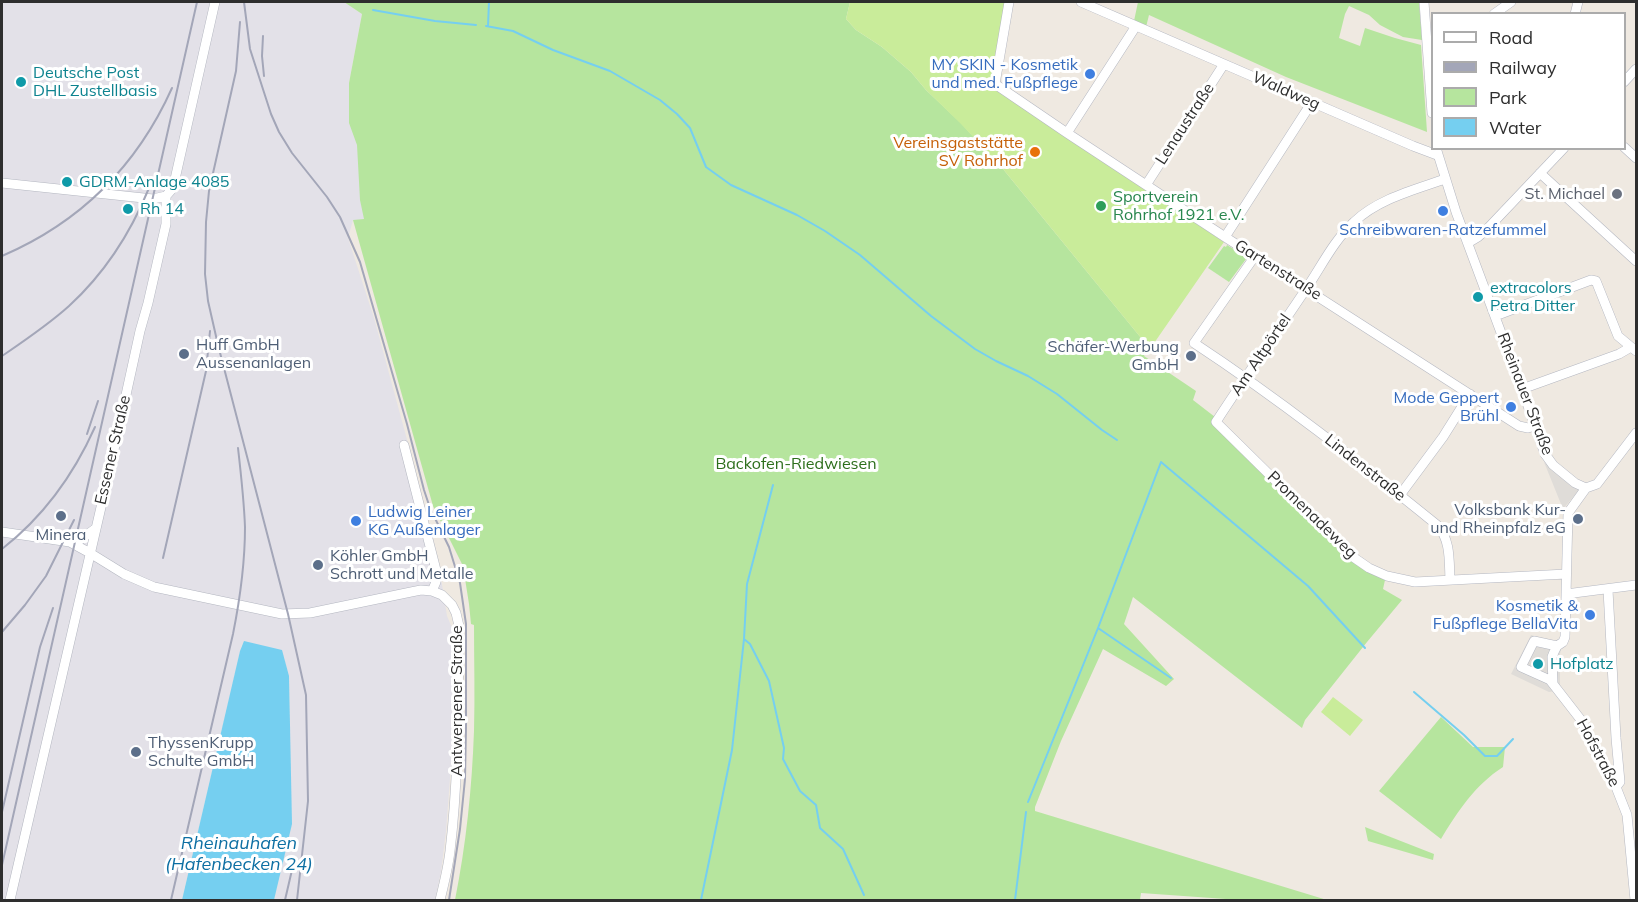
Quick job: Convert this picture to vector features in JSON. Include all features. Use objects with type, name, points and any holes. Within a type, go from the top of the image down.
[{"type":"street","name":"Essener Straße","points":[[10,900],[166,224],[166,196],[173,188],[215,2]]},
{"type":"street","name":"Gartenstraße","points":[[1009,2],[994,84],[1225,237],[1519,426],[1528,428],[1535,426]]},
{"type":"street","name":"Waldweg","points":[[1081,2],[1413,146],[1437,152]]},
{"type":"street","points":[[1424,2],[1430,27],[1431,70]]},
{"type":"street","points":[[1497,12],[1511,2]]},
{"type":"street","points":[[1067,133],[1136,26]]},
{"type":"street","name":"Lenaustraße","points":[[1146,185],[1224,64]]},
{"type":"street","points":[[1225,237],[1312,102]]},
{"type":"street","points":[[1468,243],[1478,237],[1562,150]]},
{"type":"street","name":"Rheinauer Straße","points":[[1437,152],[1548,460],[1575,483],[1586,488]]},
{"type":"street","points":[[1540,173],[1636,261]]},
{"type":"street","name":"Am Altpörtel","points":[[1216,422],[1333,247],[1354,222],[1381,204],[1445,179]]},
{"type":"street","points":[[2,183],[153,200],[166,196]]},
{"type":"street","name":"Lindenstraße","points":[[1255,256],[1194,343],[1304,419],[1437,525],[1444,532],[1447,540],[1450,580]]},
{"type":"street","points":[[1495,316],[1591,280],[1596,281],[1618,336],[1634,349]]},
{"type":"street","points":[[1522,389],[1634,349]]},
{"type":"street","points":[[1400,495],[1443,437],[1470,394]]},
{"type":"street","name":"Promenadeweg","points":[[1216,422],[1353,557],[1369,568],[1405,581],[1566,574]]},
{"type":"street","points":[[1554,684],[1552,657],[1557,646],[1563,642],[1565,637],[1568,513],[1586,488],[1597,484],[1636,433]]},
{"type":"street","points":[[2,532],[65,540],[124,574],[154,587],[282,614],[309,613],[421,590],[432,591],[436,582],[436,570],[404,445]]},
{"type":"street","points":[[74,544],[95,529]]},
{"type":"street","points":[[1566,594],[1636,585]]},
{"type":"street","points":[[1608,590],[1620,782],[1616,787]]},
{"type":"street","name":"Antwerpener Straße","points":[[432,591],[442,595],[452,605],[459,626],[455,801],[450,854],[440,900]]},
{"type":"street","name":"Hofstraße","points":[[1557,646],[1534,641],[1521,667],[1554,684],[1581,720],[1632,815],[1635,900]]},
{"type":"shaded area","points":[[2,2],[344,2],[362,14],[349,83],[367,172],[367,220],[353,220],[348,238],[374,318],[409,447],[441,578],[447,616],[453,630],[452,752],[446,831],[435,900],[274,900],[291,825],[289,676],[242,644],[182,900],[2,900]]},
{"type":"shaded area","points":[[1544,462],[1579,490],[1563,509]]},
{"type":"shaded area","name":"Hofplatz","points":[[1531,635],[1556,642],[1561,650],[1560,688],[1555,691],[1549,692],[1511,674]]},
{"type":"green space","name":"Backofen-Riedwiesen","points":[[344,2],[850,2],[846,19],[856,30],[882,47],[911,72],[1003,169],[1146,344],[1148,347],[1144,356],[1196,391],[1193,400],[1215,417],[1365,570],[1385,580],[1383,589],[1402,600],[1305,720],[1302,728],[1133,597],[1124,624],[1174,679],[1166,686],[1103,649],[1061,741],[1035,811],[1327,900],[1240,900],[1141,893],[1140,900],[455,900],[472,774],[474,625],[471,624],[463,566],[433,506],[353,220],[364,219],[360,200],[357,145],[349,123],[349,83],[362,14]]},
{"type":"green space","name":"Sportverein Rohrhof 1921 e.V.","points":[[850,2],[1005,2],[994,88],[1224,242],[1150,349],[1003,169],[911,72],[882,47],[856,30],[846,19]]},
{"type":"green space","points":[[1138,2],[1419,2],[1422,40],[1403,37],[1380,25],[1369,15],[1349,6],[1339,38],[1360,46],[1365,28],[1421,45],[1427,132],[1286,77],[1149,15],[1146,27],[1134,21]]},
{"type":"green space","points":[[1227,245],[1245,256],[1246,259],[1229,282],[1208,268]]},
{"type":"green space","points":[[1333,697],[1363,720],[1350,736],[1321,712]]},
{"type":"green space","points":[[1441,717],[1473,747],[1505,747],[1503,767],[1476,790],[1441,839],[1379,791]]},
{"type":"green space","points":[[1365,827],[1434,854],[1433,860],[1368,841]]},
{"type":"water","name":"Rheinauhafen (Hafenbecken 24)","points":[[244,641],[282,650],[289,676],[292,824],[274,900],[182,900],[240,651]]},
{"type":"waterway","points":[[488,26],[489,2]]},
{"type":"waterway","points":[[373,10],[435,21],[476,25]]},
{"type":"waterway","points":[[486,26],[513,31],[553,50],[610,71],[660,100],[690,128],[706,167],[731,185],[797,215],[825,231],[860,255],[931,316],[975,349],[1028,376],[1057,394],[1117,440]]},
{"type":"waterway","points":[[1098,628],[1161,462],[1308,586],[1365,648]]},
{"type":"waterway","points":[[701,900],[732,750],[744,639],[747,584],[773,485]]},
{"type":"waterway","points":[[1028,802],[1098,628],[1171,678]]},
{"type":"waterway","points":[[744,639],[750,644],[769,681],[784,748],[783,759],[800,791],[816,805],[820,828],[843,849],[864,895]]},
{"type":"waterway","points":[[1414,692],[1485,756],[1497,756],[1513,739]]},
{"type":"waterway","points":[[1015,900],[1026,812]]},
{"type":"railway","points":[[2,865],[197,2]]},
{"type":"railway","points":[[244,2],[250,49],[279,132],[340,217],[360,262],[424,490],[449,547],[460,583],[466,624],[465,779],[449,900]]},
{"type":"railway","points":[[240,22],[236,71],[209,191],[205,274],[208,301],[218,345],[288,614],[306,695],[308,801],[297,900]]},
{"type":"railway","points":[[263,36],[264,76]]},
{"type":"railway","points":[[2,256],[57,226],[104,188],[142,142],[172,88]]},
{"type":"railway","points":[[2,356],[61,313],[82,294],[115,252],[149,188]]},
{"type":"railway","points":[[163,558],[206,371],[210,331]]},
{"type":"railway","points":[[87,434],[98,401]]},
{"type":"railway","points":[[2,549],[31,523],[56,494],[95,427]]},
{"type":"railway","points":[[171,900],[233,634],[240,594],[245,527],[238,448]]},
{"type":"railway","points":[[2,632],[46,576],[74,520]]},
{"type":"railway","points":[[2,812],[40,647],[53,608]]},
{"type":"railway","points":[[285,900],[295,857]]},
{"type":"place","name":"MY SKIN - Kosmetik und med. Fußpflege","points":[[1090,74]]},
{"type":"place","name":"Deutsche Post DHL Zustellbasis","points":[[21,82]]},
{"type":"place","name":"Vereinsgaststätte SV Rohrhof","points":[[1035,152]]},
{"type":"place","name":"GDRM-Anlage 4085","points":[[67,182]]},
{"type":"place","name":"St. Michael","points":[[1617,194]]},
{"type":"place","name":"Sportverein Rohrhof 1921 e.V.","points":[[1101,206]]},
{"type":"place","name":"Rh 14","points":[[128,209]]},
{"type":"place","name":"Schreibwaren-Ratzefummel","points":[[1443,211]]},
{"type":"place","name":"extracolors Petra Ditter","points":[[1478,297]]},
{"type":"place","name":"Huff GmbH Aussenanlagen","points":[[184,354]]},
{"type":"place","name":"Schäfer-Werbung GmbH","points":[[1191,356]]},
{"type":"place","name":"Mode Geppert Brühl","points":[[1511,407]]},
{"type":"place","name":"Minera","points":[[61,516]]},
{"type":"place","name":"Volksbank Kur- und Rheinpfalz eG","points":[[1578,519]]},
{"type":"place","name":"Ludwig Leiner KG Außenlager","points":[[356,521]]},
{"type":"place","name":"Köhler GmbH Schrott und Metalle","points":[[318,565]]},
{"type":"place","name":"Kosmetik & Fußpflege BellaVita","points":[[1590,615]]},
{"type":"place","name":"Hofplatz","points":[[1538,664]]},
{"type":"place","name":"ThyssenKrupp Schulte GmbH","points":[[136,752]]}]
